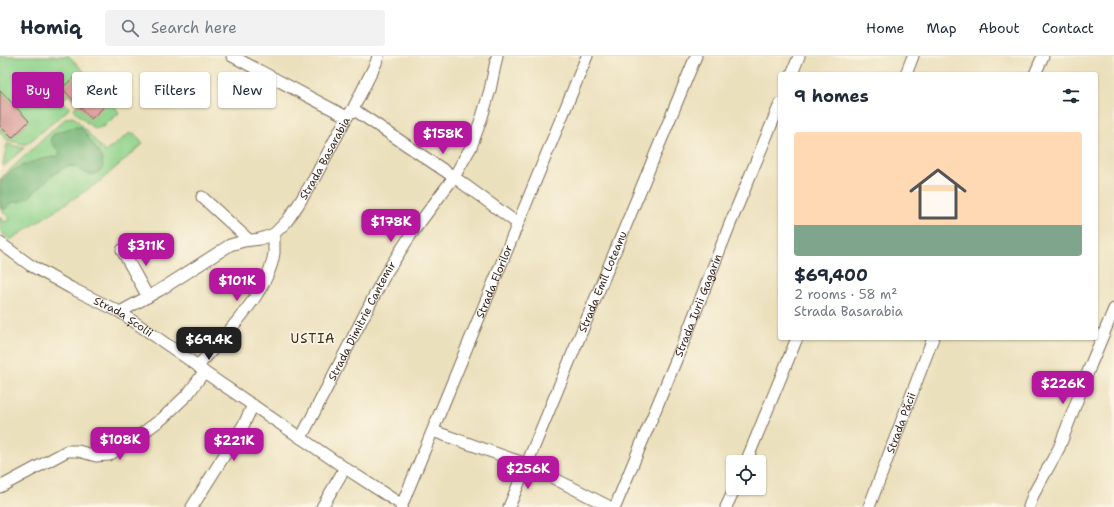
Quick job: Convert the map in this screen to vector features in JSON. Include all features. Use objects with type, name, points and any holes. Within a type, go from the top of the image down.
[{"type":"street","points":[[232,56],[350,113],[454,177],[517,223]]},
{"type":"street","name":"Strada Basarabia","points":[[120,312],[148,297],[230,245],[260,239],[274,234],[287,221],[315,177],[350,113],[376,63],[378,56]]},
{"type":"street","name":"Strada Dimitrie Cantemir","points":[[301,438],[386,273],[412,233],[454,177],[471,147],[482,118],[490,90],[497,56]]},
{"type":"street","name":"Strada Florilor","points":[[401,506],[586,56]]},
{"type":"street","name":"Strada Emil Loteanu","points":[[509,507],[696,56]]},
{"type":"street","points":[[793,72],[799,56]]},
{"type":"street","points":[[907,72],[913,56]]},
{"type":"street","points":[[1036,72],[1043,56]]},
{"type":"street","name":"Strada Iurii Gagarin","points":[[616,507],[682,349],[730,224],[778,109]]},
{"type":"street","points":[[202,197],[249,240]]},
{"type":"street","points":[[0,487],[67,451],[78,451],[96,456],[109,455],[163,418],[188,394],[201,369],[260,290],[274,253],[274,234]]},
{"type":"street","name":"Strada Școlii","points":[[0,244],[30,265],[70,288],[120,312],[401,506]]},
{"type":"street","points":[[122,250],[148,297]]},
{"type":"street","points":[[1029,507],[1033,495],[1060,448],[1090,364],[1114,309]]},
{"type":"street","points":[[749,455],[796,340]]},
{"type":"street","name":"Strada Păcii","points":[[869,507],[932,340]]},
{"type":"street","points":[[192,507],[244,424],[253,405]]},
{"type":"street","points":[[433,431],[526,464],[610,507]]},
{"type":"street","points":[[322,507],[344,468]]},
{"type":"street","points":[[726,507],[732,495]]},
{"type":"green space","points":[[0,56],[69,56],[85,72],[72,72],[72,99],[68,95],[64,99],[64,72],[12,72],[12,103],[0,90]]},
{"type":"green space","points":[[64,103],[69,107],[68,110],[28,143],[24,144],[7,140],[0,133],[0,126],[12,138],[29,121],[17,108],[64,108]]},
{"type":"green space","points":[[75,108],[116,108],[119,113],[104,126],[95,129],[73,110]]},
{"type":"green space","points":[[66,118],[75,118],[105,152],[130,133],[134,133],[143,144],[99,182],[10,240],[0,231],[0,217],[5,222],[10,219],[0,208],[0,179]]},
{"type":"green space","points":[[74,127],[81,127],[102,158],[103,167],[98,172],[90,174],[74,167],[65,167],[54,174],[28,198],[22,201],[13,202],[4,210],[0,206],[0,184],[4,178],[10,172],[26,164],[58,156],[60,152],[52,143],[51,137],[56,133]]},
{"type":"green space","points":[[7,144],[24,148],[4,166],[3,165]]},
{"type":"building","points":[[72,79],[72,99],[64,90],[64,86]]},
{"type":"building","points":[[0,90],[12,103],[12,108],[17,108],[29,121],[12,138],[0,126]]},
{"type":"building","points":[[81,108],[103,108],[91,119]]},
{"type":"district","name":"USTIA","points":[[313,338]]}]
